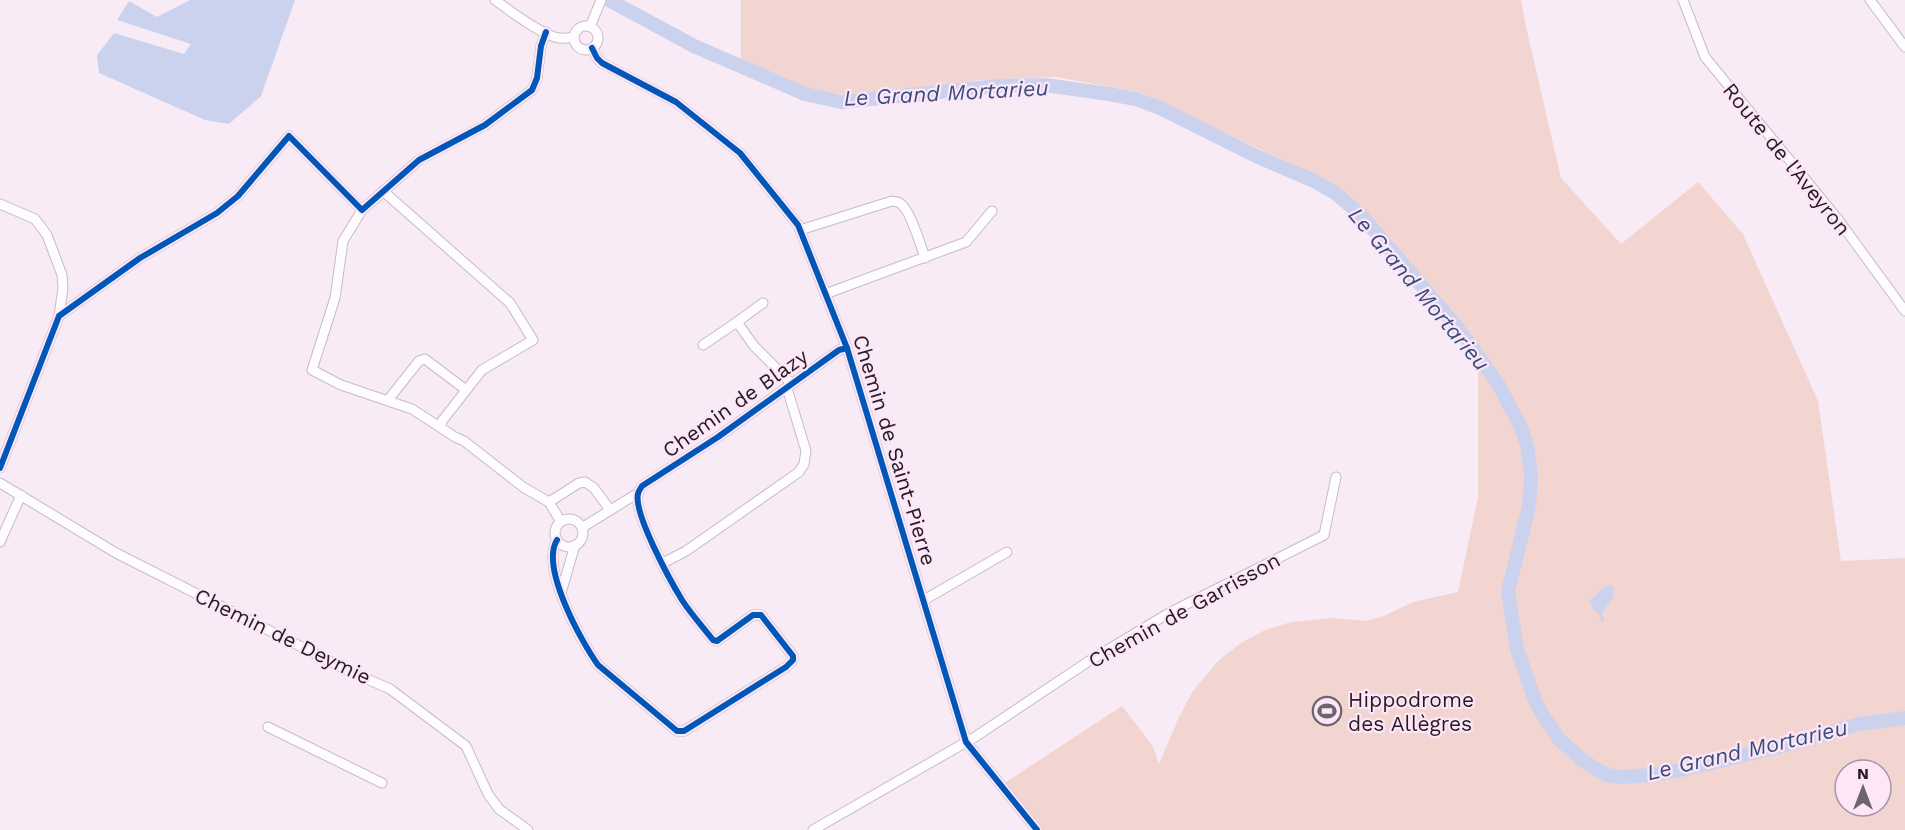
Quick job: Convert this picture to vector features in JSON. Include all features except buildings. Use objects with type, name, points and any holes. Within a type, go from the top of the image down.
[{"type":"street","points":[[495,0],[546,32],[561,38],[574,38]]},
{"type":"street","points":[[590,27],[601,0]]},
{"type":"street","name":"Route de l'Aveyron","points":[[1683,0],[1705,57],[1837,218],[1905,311]]},
{"type":"street","points":[[1870,0],[1905,47]]},
{"type":"street","points":[[590,27],[596,31],[598,39],[592,48],[582,49],[576,44],[574,38],[579,28],[590,27]]},
{"type":"street","points":[[546,32],[541,46],[537,78],[532,90],[485,125],[419,160],[362,210],[343,241],[335,298],[312,370],[315,374],[341,385],[412,409],[464,441],[523,487],[549,502],[561,522]]},
{"type":"street","name":"Chemin de Saint-Pierre","points":[[592,48],[602,63],[676,102],[740,153],[798,225],[847,348],[966,742],[1037,830]]},
{"type":"street","points":[[59,316],[140,258],[217,213],[238,196],[289,136],[362,210]]},
{"type":"street","points":[[383,191],[510,303],[533,340],[482,370],[440,427]]},
{"type":"street","points":[[800,230],[892,201],[898,202],[903,204],[915,228],[925,258]]},
{"type":"street","points":[[0,204],[35,219],[47,235],[62,275],[63,288],[59,316],[0,468]]},
{"type":"street","points":[[825,294],[966,243],[992,211]]},
{"type":"street","points":[[703,345],[763,303]]},
{"type":"street","points":[[663,563],[686,551],[799,472],[804,464],[806,451],[790,386],[754,346],[737,322]]},
{"type":"street","name":"Chemin de Blazy","points":[[583,526],[718,437],[839,350],[847,348]]},
{"type":"street","points":[[388,400],[419,361],[425,359],[466,390]]},
{"type":"street","name":"Chemin de Garrisson","points":[[966,742],[1089,661],[1169,613],[1324,535],[1336,477]]},
{"type":"street","points":[[549,502],[579,483],[585,482],[594,488],[610,510]]},
{"type":"street","name":"Chemin de Deymie","points":[[0,483],[116,553],[351,672],[390,688],[465,746],[488,794],[499,809],[528,830]]},
{"type":"street","points":[[561,593],[583,526],[579,521],[573,519],[561,522],[553,546],[554,565],[561,593],[568,615],[598,664],[677,731],[684,731],[786,667],[793,660],[793,656],[761,615],[753,615],[717,641],[713,640],[682,600],[663,563],[643,520],[638,502],[640,490]]},
{"type":"street","points":[[0,542],[21,495]]},
{"type":"street","points":[[556,540],[567,547],[575,545]]},
{"type":"street","points":[[924,600],[1006,552]]},
{"type":"street","points":[[268,728],[381,783]]},
{"type":"street","points":[[813,830],[966,742]]},
{"type":"shaded area","points":[[741,0],[1521,0],[1561,178],[1621,244],[1698,182],[1743,234],[1818,401],[1841,561],[1905,558],[1905,830],[1042,830],[1003,784],[1122,706],[1153,746],[1159,764],[1193,691],[1219,660],[1241,643],[1265,630],[1291,622],[1333,618],[1366,621],[1384,616],[1413,602],[1458,592],[1478,497],[1478,368],[1470,336],[1352,198],[1291,164],[1139,92],[1056,77],[980,80],[869,95],[818,93],[741,63]]},
{"type":"water","points":[[190,0],[295,0],[261,96],[229,124],[205,120],[99,73],[97,55],[114,33],[184,54],[191,44],[117,20],[129,1],[157,17]]},
{"type":"water","points":[[1609,585],[1613,586],[1614,597],[1602,612],[1603,622],[1599,614],[1593,610],[1590,600]]},
{"type":"waterway","name":"Le Grand Mortarieu","points":[[609,0],[694,46],[805,94],[841,102],[998,86],[1045,85],[1136,99],[1160,108],[1335,193],[1361,215],[1456,326],[1497,382],[1522,429],[1528,450],[1531,477],[1529,506],[1508,592],[1517,649],[1536,703],[1546,720],[1559,739],[1596,769],[1607,775],[1620,777],[1653,775],[1778,747],[1859,724],[1905,718]]},
{"type":"cycle path","points":[[0,468],[59,316],[140,258],[217,213],[238,196],[289,136],[362,210],[419,160],[485,125],[532,90],[537,78],[541,46],[546,32]]},
{"type":"cycle path","points":[[592,48],[602,63],[676,102],[740,153],[798,225],[847,348],[966,742],[1037,830]]},
{"type":"cycle path","points":[[557,540],[553,552],[558,585],[573,622],[591,654],[598,665],[677,731],[684,731],[786,667],[793,660],[793,656],[761,615],[753,615],[717,641],[713,640],[682,600],[662,564],[641,516],[638,493],[642,486],[718,437],[839,350],[847,348]]},
{"type":"place","name":"Hippodrome des Allègres","points":[[1327,711]]}]
